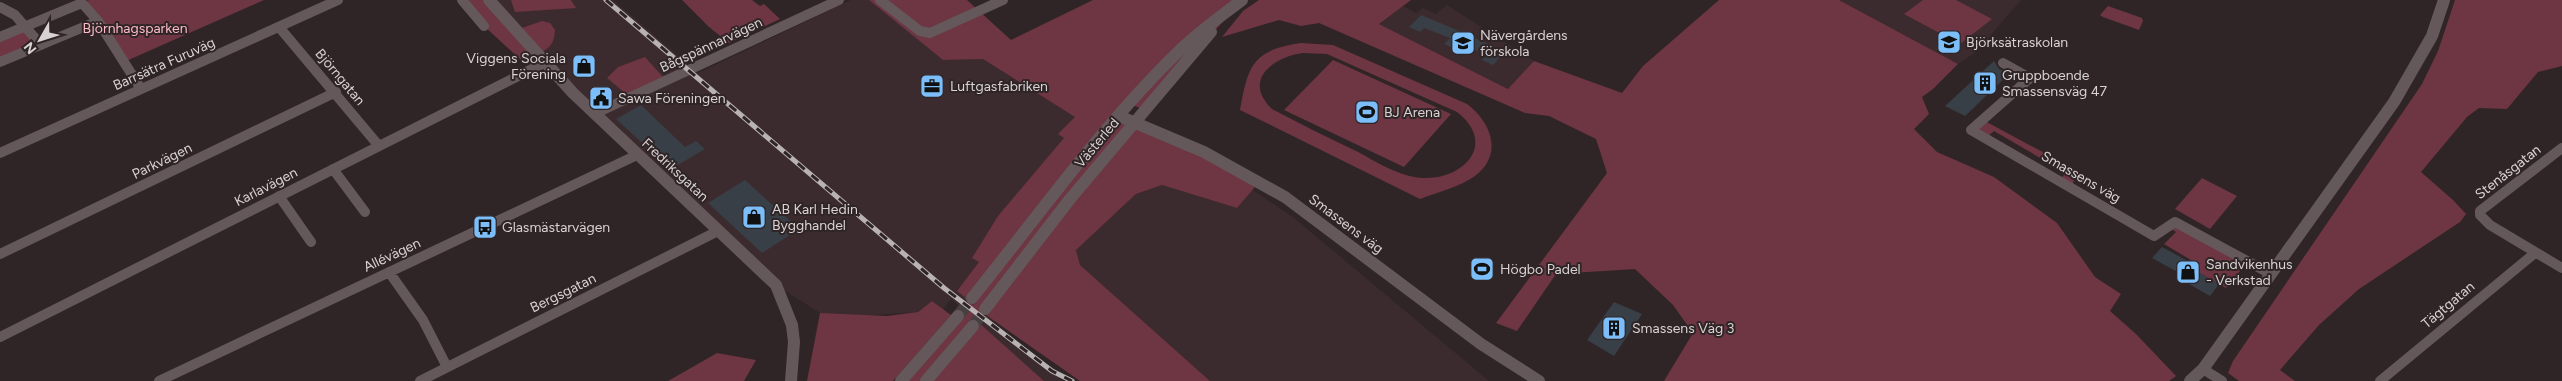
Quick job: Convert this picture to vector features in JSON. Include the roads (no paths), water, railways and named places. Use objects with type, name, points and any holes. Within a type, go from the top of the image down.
[{"type":"street","name":"Barrsätra Furuväg","points":[[0,153],[338,0]]},
{"type":"street","points":[[462,0],[484,26]]},
{"type":"street","name":"Fredriksgatan","points":[[488,0],[544,63],[594,114],[776,285],[792,325],[794,342],[791,381]]},
{"type":"street","name":"Bågspännarvägen","points":[[594,114],[840,0]]},
{"type":"street","points":[[880,0],[920,31],[930,33],[1003,0]]},
{"type":"street","points":[[2190,381],[2204,369],[2394,102],[2428,44],[2444,0]]},
{"type":"street","name":"Västerled","points":[[972,298],[1119,116],[1178,52],[1240,2]]},
{"type":"street","name":"Västerled","points":[[985,309],[1070,199],[1240,2]]},
{"type":"street","points":[[0,38],[82,3],[87,6],[98,21],[141,89]]},
{"type":"street","points":[[0,7],[15,15],[41,45]]},
{"type":"street","points":[[0,62],[98,21]]},
{"type":"street","name":"Björngatan","points":[[279,27],[336,92],[378,146]]},
{"type":"street","name":"Karlavägen","points":[[0,337],[544,63]]},
{"type":"street","name":"Smassens väg","points":[[2003,63],[2030,78],[1972,130],[2154,236],[2175,222],[2271,274]]},
{"type":"street","name":"Parkvägen","points":[[0,254],[336,92]]},
{"type":"street","name":"Smassens väg","points":[[1119,116],[1205,152],[1274,190],[1481,344],[1539,381]]},
{"type":"street","name":"Stenåsgatan","points":[[2535,253],[2482,220],[2480,211],[2562,148]]},
{"type":"street","name":"Allévägen","points":[[160,381],[637,155]]},
{"type":"street","points":[[332,169],[365,212]]},
{"type":"street","points":[[279,196],[311,242]]},
{"type":"street","name":"Bergsgatan","points":[[420,381],[718,230]]},
{"type":"street","points":[[2535,253],[2562,268]]},
{"type":"street","name":"Tägtgatan","points":[[2380,381],[2535,253]]},
{"type":"street","points":[[388,272],[423,320],[447,367]]},
{"type":"street","points":[[901,381],[958,316]]},
{"type":"street","points":[[926,381],[972,326]]},
{"type":"street","points":[[2204,369],[2222,381]]},
{"type":"tunnel","points":[[958,316],[972,298]]},
{"type":"tunnel","points":[[973,326],[985,309]]},
{"type":"railway","points":[[606,0],[944,288],[1052,371],[1072,381]]},
{"type":"place","name":"Björksätraskolan","points":[[1949,42]]},
{"type":"place","name":"Nävergårdens förskola","points":[[1463,43]]},
{"type":"place","name":"Viggens Sociala Förening","points":[[584,66]]},
{"type":"place","name":"Gruppboende Smassensväg 47","points":[[1985,83]]},
{"type":"place","name":"Luftgasfabriken","points":[[932,86]]},
{"type":"place","name":"Sawa Föreningen","points":[[601,98]]},
{"type":"place","name":"BJ Arena","points":[[1367,112]]},
{"type":"place","name":"AB Karl Hedin Bygghandel","points":[[754,217]]},
{"type":"place","name":"Glasmästarvägen","points":[[485,227]]},
{"type":"place","name":"Högbo Padel","points":[[1482,269]]},
{"type":"place","name":"Sandvikenhus - Verkstad","points":[[2188,272]]},
{"type":"place","name":"Smassens Väg 3","points":[[1614,328]]},
{"type":"park label","name":"Björnhagsparken","points":[[135,28]]}]
